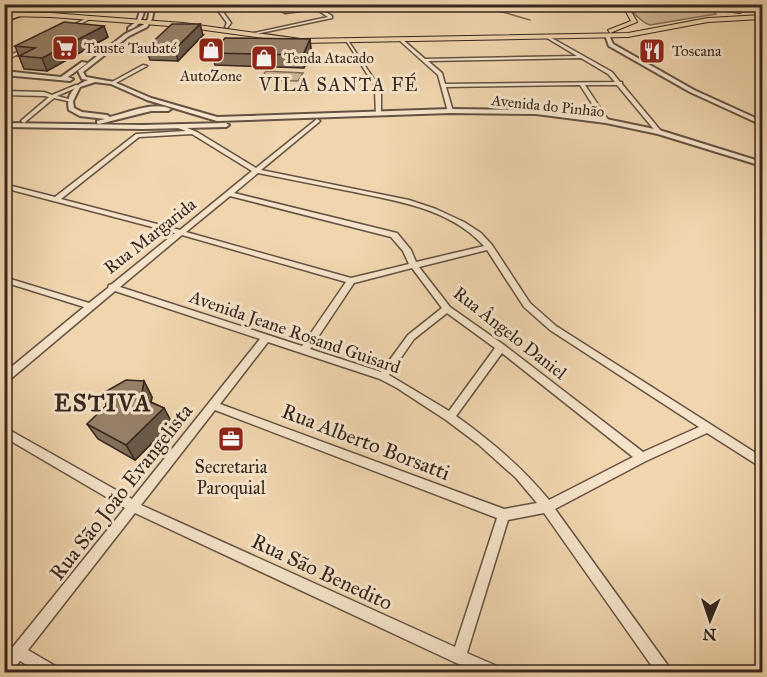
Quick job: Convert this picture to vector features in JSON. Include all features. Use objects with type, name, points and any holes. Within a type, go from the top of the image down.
[{"type":"main road","points":[[676,4],[762,15]]},
{"type":"main road","points":[[618,5],[628,11],[634,22]]},
{"type":"main road","points":[[7,8],[39,8],[45,12]]},
{"type":"main road","points":[[7,8],[21,12],[90,18],[227,27],[281,37],[308,38],[573,35],[605,32],[624,27]]},
{"type":"main road","points":[[708,20],[724,15],[712,8]]},
{"type":"main road","points":[[4,21],[21,12]]},
{"type":"main road","points":[[4,14],[45,12],[144,22]]},
{"type":"main road","points":[[163,23],[224,29],[282,40],[400,40],[641,34],[708,20],[762,15]]},
{"type":"main road","points":[[607,36],[634,22],[648,26],[672,27]]},
{"type":"main road","points":[[585,36],[611,45]]},
{"type":"street","points":[[227,27],[229,23],[221,12],[231,5],[253,4]]},
{"type":"street","points":[[65,78],[76,76],[144,22],[148,5]]},
{"type":"street","points":[[65,78],[144,22],[148,5]]},
{"type":"street","points":[[285,12],[326,7]]},
{"type":"street","points":[[256,33],[331,17],[317,8]]},
{"type":"street","points":[[58,34],[90,18]]},
{"type":"street","points":[[620,35],[616,37],[616,40],[684,83],[762,120]]},
{"type":"street","points":[[607,36],[611,45],[692,92],[762,120]]},
{"type":"street","points":[[548,37],[610,73],[659,132]]},
{"type":"street","points":[[346,40],[376,85],[379,114]]},
{"type":"street","points":[[400,40],[440,74],[450,111]]},
{"type":"street","points":[[4,60],[36,44]]},
{"type":"street","points":[[622,50],[631,49]]},
{"type":"street","points":[[426,60],[581,57]]},
{"type":"street","points":[[112,83],[145,66]]},
{"type":"street","points":[[80,72],[84,78],[112,83],[149,99],[194,114],[231,120],[450,111],[517,111],[606,121],[659,132],[762,164]]},
{"type":"street","points":[[4,73],[79,80],[70,101],[71,109],[80,114],[118,118],[143,127]]},
{"type":"street","points":[[24,121],[55,95],[95,80]]},
{"type":"street","points":[[443,86],[620,83]]},
{"type":"street","points":[[582,84],[606,121]]},
{"type":"street","points":[[4,93],[55,95],[70,101]]},
{"type":"street","points":[[4,123],[91,122],[143,111],[184,110]]},
{"type":"street","points":[[133,125],[131,118],[143,111]]},
{"type":"street","name":"Avenida do Pinhão","points":[[143,127],[485,113],[546,117],[614,126],[653,135],[710,151],[762,171]]},
{"type":"street","points":[[180,127],[191,123],[195,119],[194,114]]},
{"type":"street","name":"Rua Margarida","points":[[4,379],[111,287],[182,233],[317,121]]},
{"type":"street","points":[[4,123],[143,127]]},
{"type":"street","points":[[180,127],[195,133],[256,171],[407,201],[434,210],[461,224],[478,235],[527,305],[553,328],[762,464]]},
{"type":"street","points":[[57,200],[138,135],[195,133]]},
{"type":"street","points":[[4,186],[351,281],[489,248]]},
{"type":"street","name":"Rua Ângelo Daniel","points":[[230,194],[394,235],[407,250],[414,266],[447,309],[501,347],[642,458]]},
{"type":"street","points":[[4,279],[89,306]]},
{"type":"street","points":[[304,350],[351,281]]},
{"type":"street","name":"Avenida Jeane Rosand Guisard","points":[[111,287],[384,376],[450,417],[511,466],[547,507],[664,672]]},
{"type":"street","points":[[384,376],[411,337],[447,309]]},
{"type":"street","name":"Rua São João Evangelista","points":[[4,670],[266,338]]},
{"type":"street","points":[[450,417],[501,347]]},
{"type":"street","name":"Rua Alberto Borsatti","points":[[214,406],[504,515]]},
{"type":"street","points":[[459,657],[504,515],[547,507],[642,458],[708,428]]},
{"type":"street","name":"Rua São Benedito","points":[[4,431],[134,507],[494,672]]},
{"type":"street","points":[[19,652],[52,672]]},
{"type":"shaded area","points":[[658,4],[698,7],[716,14],[650,25],[623,5]]},
{"type":"shaded area","points":[[266,71],[303,73],[298,81],[260,80]]},
{"type":"building","points":[[64,22],[104,26],[42,58],[19,56],[35,48],[15,46]]},
{"type":"building","points":[[172,24],[200,24],[175,49],[146,48]]},
{"type":"building","points":[[225,38],[310,39],[303,55],[212,53]]},
{"type":"building","points":[[126,380],[144,381],[141,398],[164,408],[126,445],[87,424],[106,406],[105,392]]},
{"type":"waterway","points":[[475,4],[530,20]]},
{"type":"place","name":"Tauste Taubaté","points":[[65,48]]},
{"type":"place","name":"AutoZone","points":[[211,50]]},
{"type":"place","name":"Toscana","points":[[652,51]]},
{"type":"place","name":"Tenda Atacado","points":[[264,58]]},
{"type":"place","name":"Secretaria Paroquial","points":[[231,439]]},
{"type":"district","name":"VILA SANTA FÉ","points":[[339,85]]},
{"type":"district","name":"ESTIVA","points":[[103,403]]}]
